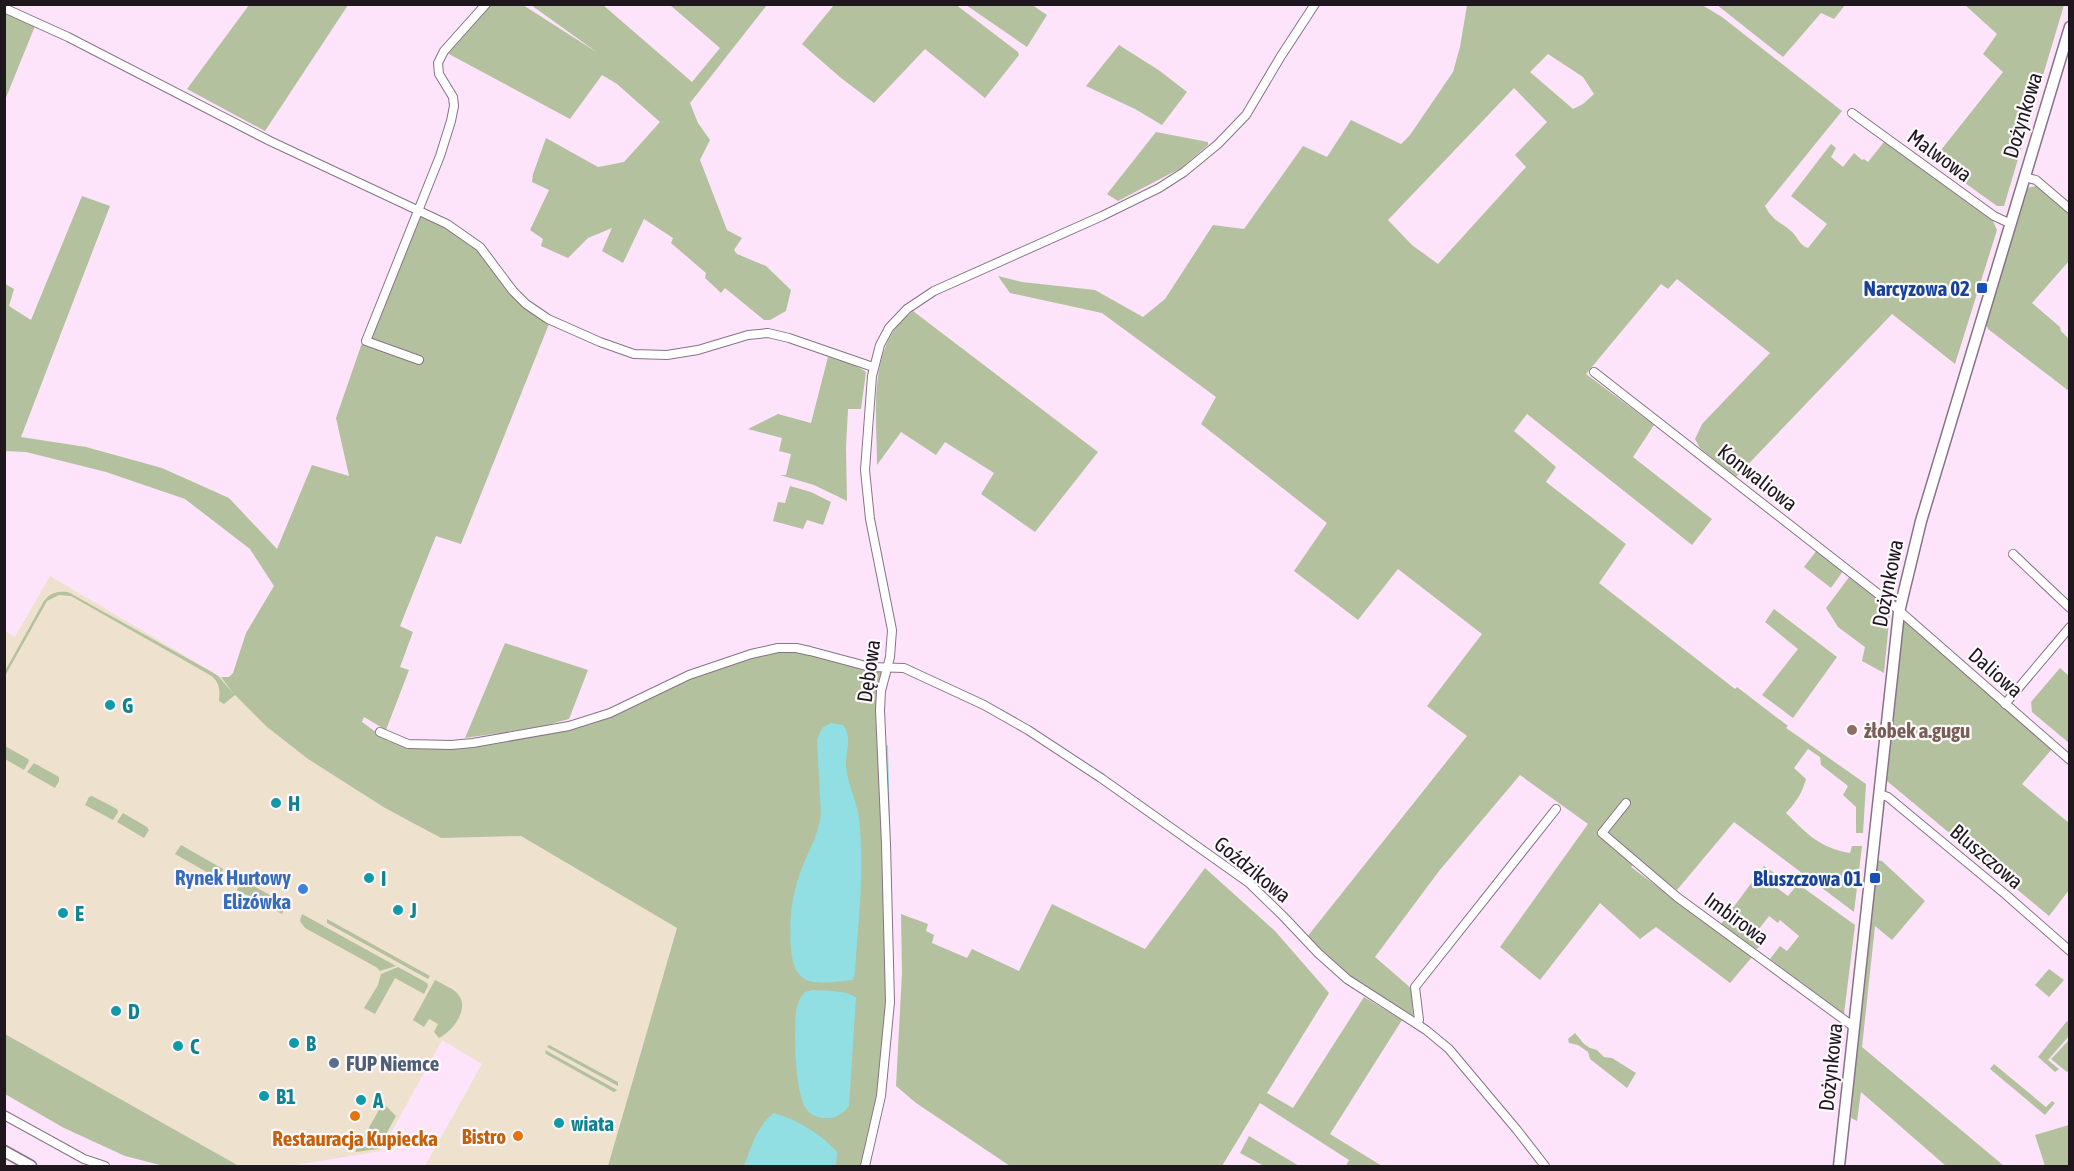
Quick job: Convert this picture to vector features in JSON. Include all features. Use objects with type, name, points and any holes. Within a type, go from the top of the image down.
[{"type":"street","points":[[419,360],[366,341],[442,150],[453,111],[453,97],[439,74],[438,63],[444,51],[486,4]]},
{"type":"street","name":"Dębowa","points":[[865,1167],[881,1096],[890,1002],[880,711],[881,691],[888,667],[892,630],[871,527],[865,470],[873,367],[883,339],[902,313],[934,291],[1149,193],[1176,177],[1201,158],[1223,140],[1246,115],[1315,4]]},
{"type":"street","points":[[4,8],[270,141],[447,224],[484,251],[513,291],[531,309],[622,351],[640,355],[674,355],[742,336],[768,333],[873,367]]},
{"type":"street","name":"Dożynkowa","points":[[1839,1167],[1899,612],[1921,521],[2009,223],[2070,27]]},
{"type":"street","name":"Malwowa","points":[[1852,113],[1995,216],[2009,223]]},
{"type":"street","points":[[2024,177],[2036,180],[2070,209]]},
{"type":"street","name":"Konwaliowa","points":[[1594,372],[1899,612]]},
{"type":"street","points":[[2013,554],[2070,608]]},
{"type":"street","name":"Daliowa","points":[[1899,612],[2070,760]]},
{"type":"street","points":[[2005,704],[2070,627]]},
{"type":"street","name":"Goździkowa","points":[[380,732],[408,744],[451,745],[569,726],[610,713],[689,675],[751,654],[778,648],[796,648],[870,667],[901,667],[915,672],[1029,729],[1249,883],[1347,979],[1417,1024],[1449,1049],[1518,1130],[1545,1167]]},
{"type":"street","name":"Bluszczowa","points":[[1879,794],[1888,796],[2070,951]]},
{"type":"street","name":"Imbirowa","points":[[1626,803],[1602,833],[1677,897],[1854,1027]]},
{"type":"street","points":[[1417,1024],[1419,1020],[1415,987],[1556,809]]},
{"type":"street","points":[[4,1115],[84,1159],[105,1167]]},
{"type":"street","points":[[4,1151],[31,1167]]},
{"type":"shaded area","points":[[490,4],[523,5],[598,53],[531,5],[603,5],[692,82],[720,48],[670,5],[767,5],[690,103],[698,123],[710,140],[700,160],[727,230],[742,238],[734,250],[737,254],[766,266],[791,290],[786,311],[770,320],[764,320],[725,288],[721,293],[705,278],[706,273],[671,243],[673,238],[644,219],[623,263],[602,251],[612,228],[588,238],[568,258],[541,246],[543,239],[530,230],[549,190],[532,182],[546,138],[598,167],[624,162],[660,122],[617,84],[602,75],[570,119],[447,53]]},
{"type":"shaded area","points":[[955,4],[1019,55],[985,98],[925,49],[874,103],[802,44],[834,5]]},
{"type":"shaded area","points":[[249,5],[348,5],[265,131],[187,89]]},
{"type":"shaded area","points":[[966,5],[1032,5],[1047,15],[1027,47]]},
{"type":"shaded area","points":[[1467,5],[1702,5],[1722,17],[1842,111],[1765,206],[1774,218],[1791,231],[1803,245],[1808,248],[1827,224],[1791,196],[1831,144],[1836,148],[1831,157],[1843,167],[1854,153],[1868,162],[1884,142],[1992,219],[1997,230],[1955,364],[1892,314],[1736,477],[1700,448],[1695,439],[1702,424],[1770,353],[1677,279],[1668,289],[1661,284],[1586,374],[1654,425],[1633,457],[1712,519],[1692,545],[1527,414],[1514,431],[1556,467],[1546,482],[1626,544],[1599,583],[1735,689],[1737,687],[1788,726],[1786,728],[1866,784],[1863,833],[1856,833],[1856,807],[1843,795],[1848,786],[1821,765],[1820,757],[1808,749],[1794,768],[1806,779],[1798,798],[1786,813],[1808,834],[1830,848],[1850,853],[1852,846],[1862,846],[1854,912],[1734,822],[1677,890],[1636,860],[1631,867],[1752,957],[1730,983],[1656,927],[1640,939],[1600,903],[1540,980],[1500,947],[1588,824],[1520,775],[1439,871],[1375,957],[1412,989],[1413,1017],[1359,984],[1307,937],[1467,736],[1427,706],[1482,634],[1398,569],[1358,620],[1294,571],[1327,523],[1201,424],[1216,397],[1102,313],[1010,293],[998,276],[1022,282],[1095,290],[1143,317],[1165,299],[1213,225],[1244,229],[1303,146],[1327,157],[1351,120],[1401,144],[1410,135],[1453,72]],"holes":[[[1548,54],[1583,77],[1594,94],[1583,104],[1573,109],[1530,72]],[[1514,88],[1547,122],[1515,155],[1526,167],[1438,264],[1412,245],[1388,220]]]},
{"type":"shaded area","points":[[1717,5],[1845,5],[1834,19],[1821,13],[1783,57]]},
{"type":"shaded area","points":[[1965,5],[2064,5],[2004,206],[1997,206],[1933,160],[2003,72],[1983,54],[1997,34]]},
{"type":"shaded area","points":[[5,12],[35,26],[5,100]]},
{"type":"shaded area","points":[[1119,45],[1160,71],[1187,92],[1162,125],[1135,109],[1086,86]]},
{"type":"shaded area","points":[[1156,132],[1208,142],[1208,145],[1181,168],[1118,201],[1107,194]]},
{"type":"shaded area","points":[[2037,186],[2069,214],[2069,261],[2032,303],[2060,327],[2069,339],[2069,391],[1988,329],[1986,324],[2027,188]]},
{"type":"shaded area","points":[[82,196],[110,206],[21,437],[86,447],[162,468],[229,498],[277,549],[312,465],[349,476],[336,418],[363,340],[413,212],[475,246],[515,299],[549,324],[461,544],[436,536],[400,626],[413,632],[400,667],[409,670],[386,730],[364,717],[362,722],[388,741],[415,748],[423,744],[451,745],[593,719],[689,675],[778,648],[844,659],[884,673],[880,703],[889,971],[887,1075],[880,1116],[860,1166],[608,1166],[677,928],[521,836],[441,838],[385,808],[308,759],[267,727],[235,695],[224,704],[219,701],[219,686],[210,675],[71,596],[59,595],[47,601],[5,676],[5,671],[44,601],[54,593],[68,592],[210,671],[218,676],[234,694],[221,677],[229,677],[233,673],[246,633],[274,586],[250,549],[185,499],[106,472],[26,452],[5,451],[5,284],[14,289],[9,306],[31,320]]},
{"type":"shaded area","points":[[913,311],[1098,452],[1035,532],[981,494],[994,473],[945,442],[936,455],[901,432],[877,465],[878,376],[887,342],[896,327]]},
{"type":"shaded area","points":[[828,357],[866,372],[861,409],[848,409],[847,501],[814,485],[780,475],[786,475],[791,454],[779,451],[782,438],[748,429],[778,414],[811,423]]},
{"type":"shaded area","points":[[790,486],[811,492],[831,502],[823,525],[807,520],[803,529],[773,521],[778,502],[785,503]]},
{"type":"shaded area","points":[[1817,550],[1843,571],[1831,588],[1804,567]]},
{"type":"shaded area","points":[[50,576],[221,677],[267,727],[308,759],[385,808],[441,838],[521,836],[677,928],[608,1166],[425,1166],[482,1064],[442,1040],[381,1151],[289,1166],[239,1166],[5,1034],[5,631],[15,637]]},
{"type":"shaded area","points":[[1850,576],[1887,604],[1890,612],[1884,673],[1862,661],[1865,647],[1838,627],[1826,608]]},
{"type":"shaded area","points":[[1774,609],[1837,657],[1793,718],[1762,695],[1798,649],[1765,622]]},
{"type":"shaded area","points":[[1904,618],[2052,749],[2022,784],[2069,823],[2069,890],[2049,916],[1887,781]]},
{"type":"shaded area","points":[[505,643],[588,670],[569,719],[540,727],[465,738]]},
{"type":"shaded area","points":[[2060,668],[2069,676],[2069,743],[2032,712],[2031,702]]},
{"type":"shaded area","points":[[831,723],[843,725],[848,735],[847,772],[858,812],[861,838],[860,896],[853,980],[817,982],[803,978],[795,967],[791,949],[791,921],[796,885],[821,815],[817,740],[822,728]]},
{"type":"shaded area","points":[[5,746],[28,759],[24,770],[5,759]]},
{"type":"shaded area","points":[[34,763],[59,777],[55,788],[27,772]]},
{"type":"shaded area","points":[[92,796],[117,809],[118,812],[113,820],[85,805]]},
{"type":"shaded area","points":[[123,813],[147,827],[149,830],[144,838],[117,822]]},
{"type":"shaded area","points":[[181,845],[223,869],[219,879],[175,854]]},
{"type":"shaded area","points":[[1876,860],[1882,861],[1925,901],[1892,940],[1875,926],[1862,1047],[2004,1166],[1946,1166],[1861,1092],[1857,1121],[1851,1118]]},
{"type":"shaded area","points":[[1764,866],[1783,879],[1777,888],[1788,896],[1798,884],[1855,925],[1844,1014],[1770,959],[1780,946],[1787,951],[1799,936],[1780,920],[1778,923],[1769,916],[1759,929],[1766,935],[1760,947],[1756,949],[1721,924]]},
{"type":"shaded area","points":[[1205,868],[1275,931],[1329,993],[1267,1093],[1293,1108],[1364,997],[1402,1020],[1330,1134],[1382,1166],[1346,1166],[1349,1160],[1260,1103],[1222,1166],[1010,1166],[916,1103],[896,1086],[902,973],[901,914],[928,924],[926,931],[934,935],[932,943],[967,958],[972,949],[1019,971],[1052,904],[1145,949]]},
{"type":"shaded area","points":[[243,880],[286,904],[282,914],[237,890]]},
{"type":"shaded area","points":[[302,914],[396,966],[380,971],[305,928],[300,921]]},
{"type":"shaded area","points":[[327,919],[430,976],[428,979],[327,923]]},
{"type":"shaded area","points":[[398,967],[427,983],[424,994],[395,978],[375,1014],[364,1008],[378,985],[381,974]]},
{"type":"shaded area","points":[[2049,969],[2064,980],[2049,997],[2035,985]]},
{"type":"shaded area","points":[[435,980],[456,992],[462,1005],[455,1024],[439,1038],[434,1032],[438,1024],[429,1019],[424,1027],[413,1020]]},
{"type":"shaded area","points":[[813,990],[841,992],[856,997],[849,1106],[833,1118],[813,1115],[804,1105],[800,1094],[795,1049],[796,1012],[803,994]]},
{"type":"shaded area","points":[[2067,1021],[2069,1036],[2048,1060],[2059,1069],[2055,1072],[2038,1057]]},
{"type":"shaded area","points":[[1575,1033],[1590,1048],[1636,1073],[1627,1088],[1590,1059],[1588,1052],[1578,1045],[1569,1043],[1568,1039]]},
{"type":"shaded area","points":[[4,1034],[239,1166],[164,1166],[125,1156],[64,1128],[5,1094]]},
{"type":"shaded area","points":[[2069,1040],[2069,1069],[2067,1072],[2051,1059]]},
{"type":"shaded area","points":[[549,1045],[618,1082],[618,1086],[547,1047]]},
{"type":"shaded area","points":[[545,1050],[617,1090],[614,1092],[546,1054]]},
{"type":"shaded area","points":[[1994,1064],[2046,1107],[2052,1101],[2055,1103],[2045,1115],[1990,1069]]},
{"type":"shaded area","points":[[383,1103],[396,1116],[378,1149],[355,1152]]},
{"type":"shaded area","points":[[774,1113],[800,1124],[824,1139],[837,1152],[836,1166],[744,1166],[759,1130]]},
{"type":"shaded area","points":[[2069,1125],[2069,1166],[2045,1166],[2035,1135]]},
{"type":"shaded area","points":[[1249,1136],[1299,1166],[1264,1166],[1240,1153]]},
{"type":"waterway","points":[[887,746],[889,822]]},
{"type":"place","name":"Narcyzowa 02","points":[[1982,288]]},
{"type":"place","name":"G","points":[[110,705]]},
{"type":"place","name":"żłobek a.gugu","points":[[1852,730]]},
{"type":"place","name":"H","points":[[276,803]]},
{"type":"place","name":"I","points":[[369,878]]},
{"type":"place","name":"Bluszczowa 01","points":[[1875,878]]},
{"type":"place","name":"Rynek Hurtowy Elizówka","points":[[303,889]]},
{"type":"place","name":"J","points":[[398,910]]},
{"type":"place","name":"E","points":[[63,913]]},
{"type":"place","name":"D","points":[[116,1011]]},
{"type":"place","name":"B","points":[[294,1043]]},
{"type":"place","name":"C","points":[[178,1046]]},
{"type":"place","name":"FUP Niemce","points":[[334,1063]]},
{"type":"place","name":"B1","points":[[264,1096]]},
{"type":"place","name":"A","points":[[361,1100]]},
{"type":"place","name":"Restauracja Kupiecka","points":[[355,1116]]},
{"type":"place","name":"wiata","points":[[559,1123]]},
{"type":"place","name":"Bistro","points":[[518,1136]]}]
